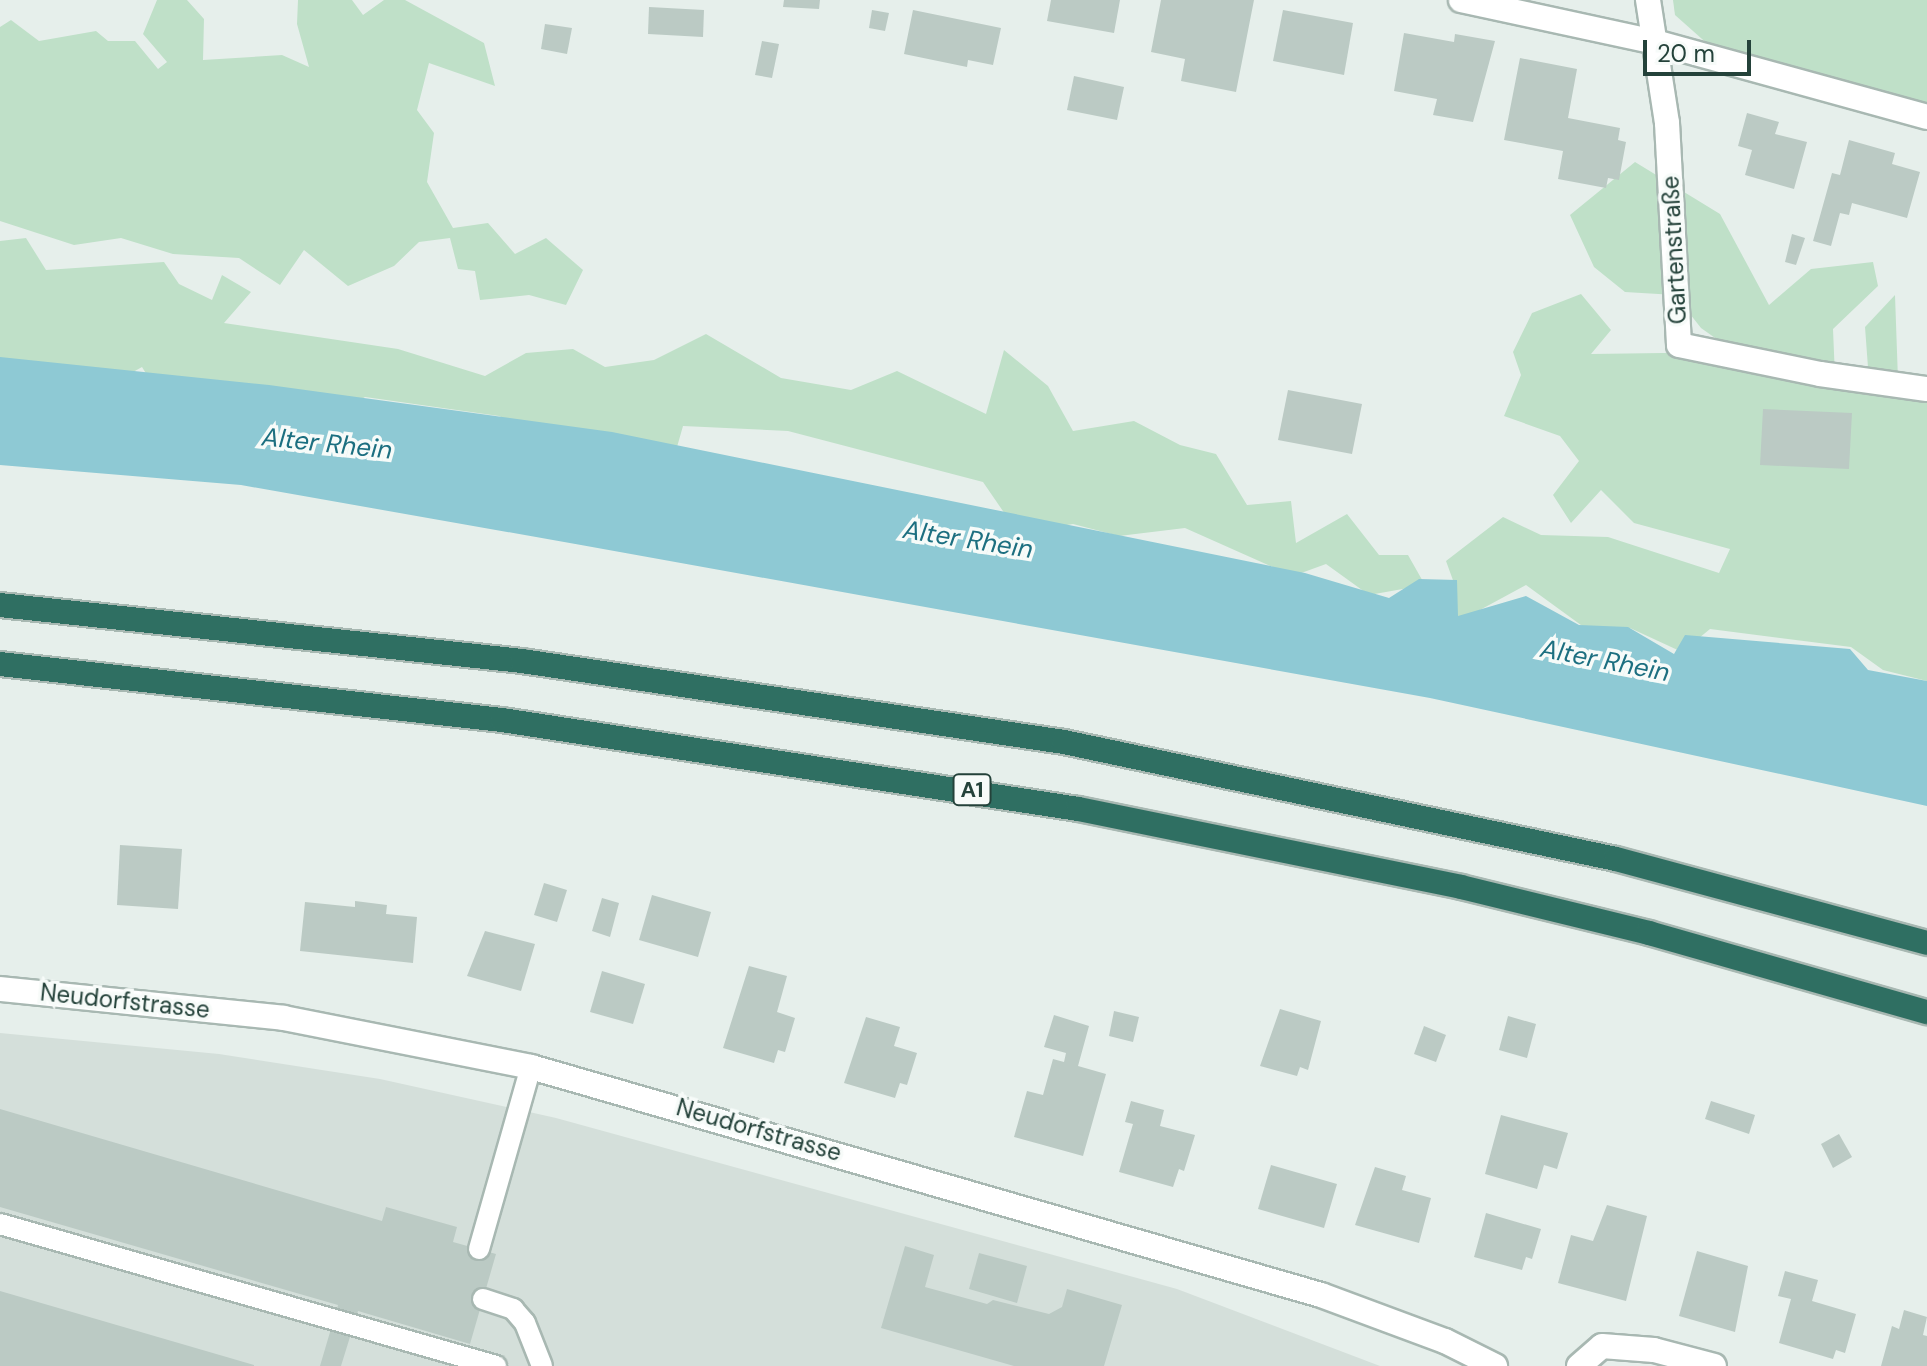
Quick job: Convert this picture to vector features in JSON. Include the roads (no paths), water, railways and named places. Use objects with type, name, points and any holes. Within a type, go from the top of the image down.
[{"type":"highway","points":[[0,605],[538,663],[1064,742],[1587,852],[1927,943]]},
{"type":"highway","name":"A1","points":[[0,664],[578,730],[1078,809],[1475,891],[1649,933],[1927,1012]]},
{"type":"main road","points":[[1461,0],[1655,42],[1927,117]]},
{"type":"main road","name":"Gartenstraße","points":[[1648,0],[1667,123],[1679,345],[1820,374],[1927,389]]},
{"type":"main road","name":"Neudorfstrasse","points":[[0,989],[284,1018],[531,1067],[1321,1295],[1445,1341],[1495,1366]]},
{"type":"main road","points":[[1579,1366],[1602,1346],[1654,1350],[1714,1366]]},
{"type":"lane","points":[[479,1249],[531,1067]]},
{"type":"lane","points":[[0,1224],[496,1366]]},
{"type":"lane","points":[[483,1299],[513,1309],[525,1323],[542,1366]]},
{"type":"water","name":"Alter Rhein","points":[[0,357],[269,385],[612,432],[1305,573],[1389,598],[1419,579],[1457,580],[1458,616],[1526,596],[1579,625],[1628,627],[1674,654],[1685,635],[1850,649],[1868,670],[1927,681],[1927,806],[1430,698],[581,545],[241,485],[0,465]]}]
